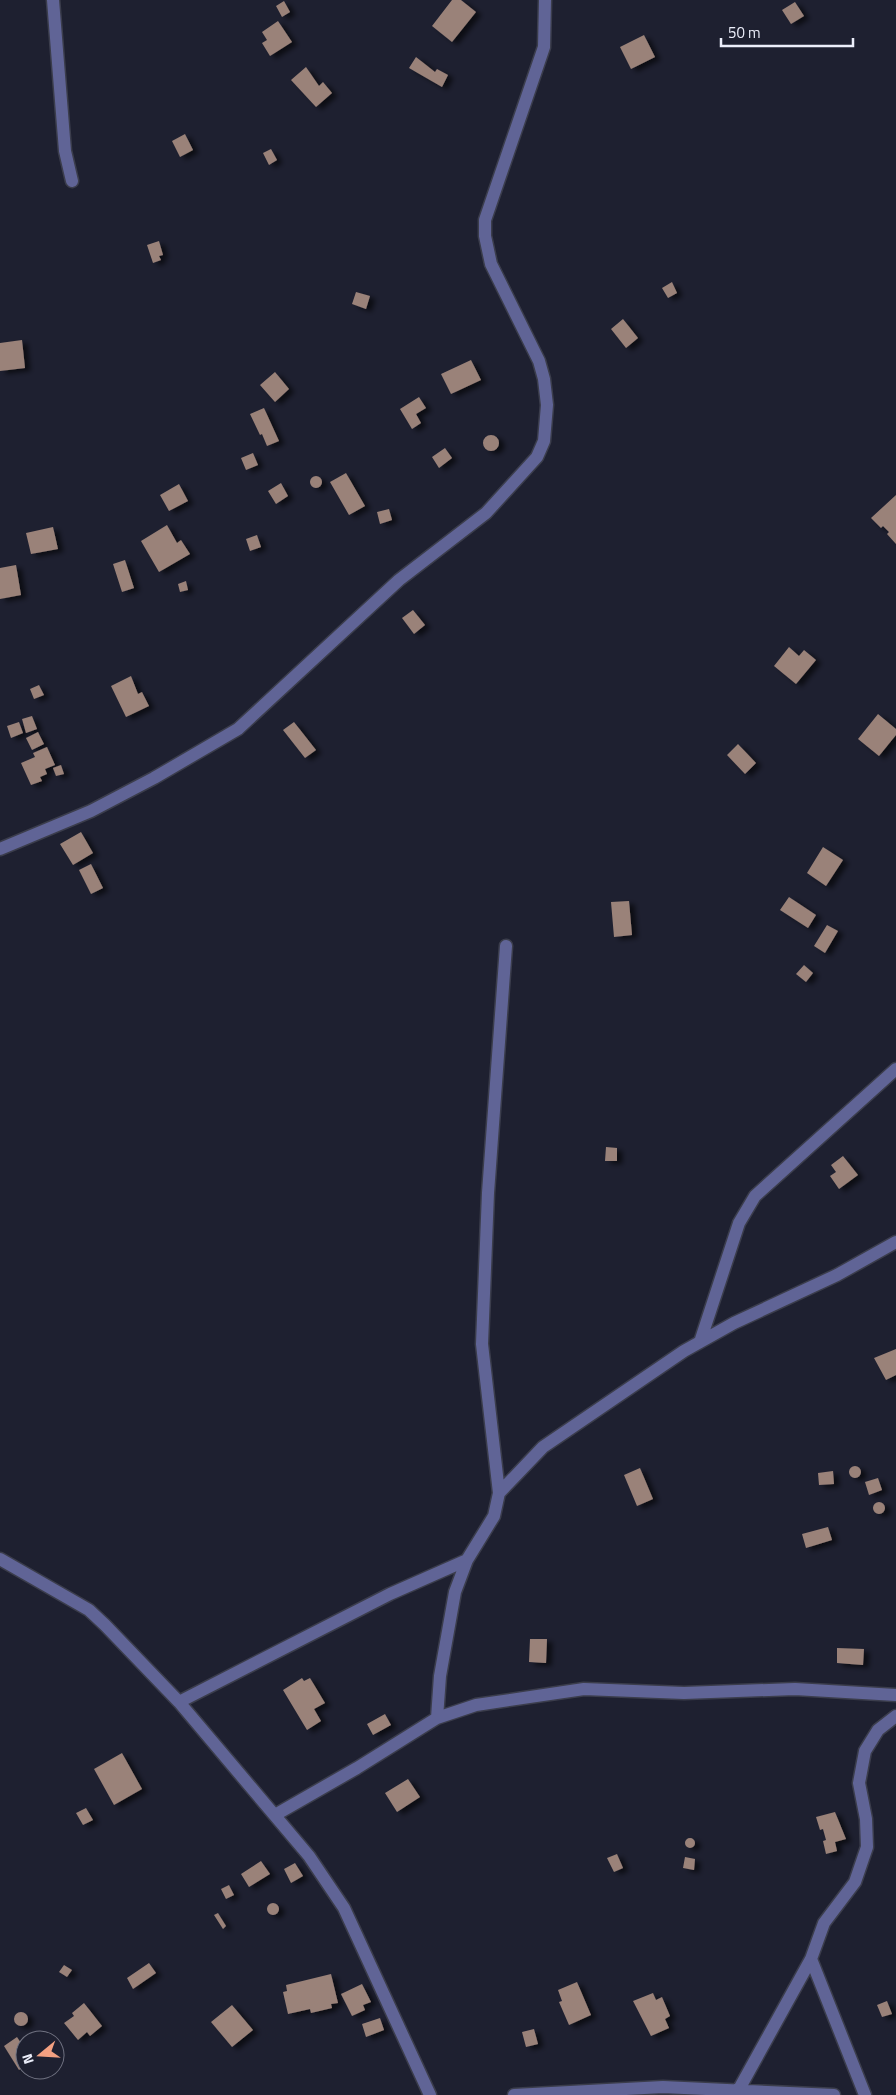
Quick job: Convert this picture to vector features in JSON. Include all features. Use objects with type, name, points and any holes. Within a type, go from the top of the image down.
[{"type":"street","points":[[53,0],[65,151],[72,181]]},
{"type":"street","points":[[0,849],[91,811],[154,778],[238,729],[399,580],[486,513],[537,457],[544,441],[547,405],[544,379],[539,361],[491,264],[485,236],[485,220],[544,47],[545,0]]},
{"type":"street","points":[[437,1718],[440,1676],[455,1592],[467,1560],[494,1516],[499,1493],[482,1344],[488,1193],[506,946]]},
{"type":"street","points":[[700,1342],[739,1223],[755,1196],[896,1069]]},
{"type":"street","points":[[499,1493],[544,1447],[700,1342],[734,1323],[837,1275],[896,1242]]},
{"type":"street","points":[[0,1559],[89,1610],[179,1702],[275,1815],[326,1879],[344,1908],[430,2095]]},
{"type":"street","points":[[179,1702],[390,1594],[467,1560]]},
{"type":"street","points":[[275,1815],[357,1768],[437,1718],[476,1705],[584,1689],[684,1693],[795,1689],[896,1695]]},
{"type":"street","points":[[738,2091],[811,1960],[824,1923],[855,1882],[867,1848],[866,1819],[859,1782],[865,1751],[878,1730],[896,1716]]},
{"type":"street","points":[[811,1960],[865,2095]]},
{"type":"street","points":[[514,2095],[663,2087],[834,2095]]},
{"type":"building","points":[[452,0],[461,0],[476,12],[452,42],[432,26]]},
{"type":"building","points":[[284,1],[290,12],[282,17],[276,6]]},
{"type":"building","points":[[795,2],[804,16],[791,24],[782,10]]},
{"type":"building","points":[[278,21],[292,42],[270,56],[262,43],[267,40],[262,32]]},
{"type":"building","points":[[644,35],[655,57],[631,69],[620,47]]},
{"type":"building","points":[[416,57],[435,72],[437,69],[448,75],[442,87],[409,68]]},
{"type":"building","points":[[306,67],[319,86],[323,82],[332,93],[316,107],[291,80]]},
{"type":"building","points":[[185,134],[193,150],[180,157],[172,141]]},
{"type":"building","points":[[271,149],[277,160],[269,165],[263,153]]},
{"type":"building","points":[[159,241],[163,255],[159,256],[161,260],[153,263],[147,245]]},
{"type":"building","points":[[672,282],[677,293],[668,298],[662,288]]},
{"type":"building","points":[[356,292],[370,296],[366,309],[352,304]]},
{"type":"building","points":[[623,319],[638,338],[626,348],[611,329]]},
{"type":"building","points":[[22,340],[25,368],[0,371],[0,343]]},
{"type":"building","points":[[471,360],[481,380],[451,394],[441,374]]},
{"type":"building","points":[[275,372],[289,389],[275,402],[260,385]]},
{"type":"building","points":[[419,397],[426,408],[416,414],[421,423],[412,429],[400,409]]},
{"type":"building","points":[[264,408],[279,441],[267,446],[250,414]]},
{"type":"building","points":[[491,435],[499,443],[491,451],[483,443]]},
{"type":"building","points":[[445,448],[452,458],[439,468],[432,457]]},
{"type":"building","points":[[253,453],[258,465],[246,470],[241,458]]},
{"type":"building","points":[[346,473],[365,506],[349,515],[330,482]]},
{"type":"building","points":[[314,476],[318,476],[322,482],[318,488],[314,488],[310,484],[310,480]]},
{"type":"building","points":[[281,483],[288,496],[276,504],[268,491]]},
{"type":"building","points":[[179,484],[188,501],[169,511],[160,495]]},
{"type":"building","points":[[896,495],[896,544],[887,534],[889,532],[883,526],[881,528],[871,518]]},
{"type":"building","points":[[389,509],[392,520],[380,524],[377,512]]},
{"type":"building","points":[[167,525],[177,543],[181,540],[190,554],[159,572],[141,541]]},
{"type":"building","points":[[53,527],[58,549],[31,554],[26,533]]},
{"type":"building","points":[[257,535],[261,547],[250,551],[246,539]]},
{"type":"building","points":[[125,560],[134,588],[122,592],[113,564]]},
{"type":"building","points":[[16,565],[21,595],[0,599],[0,568]]},
{"type":"building","points":[[186,581],[188,590],[180,592],[178,584]]},
{"type":"building","points":[[413,610],[425,625],[414,634],[402,618]]},
{"type":"building","points":[[789,647],[799,656],[804,650],[816,660],[796,684],[774,666]]},
{"type":"building","points":[[131,676],[138,694],[142,692],[149,706],[126,717],[111,686]]},
{"type":"building","points":[[39,685],[44,695],[34,699],[30,689]]},
{"type":"building","points":[[878,714],[896,729],[896,735],[879,756],[858,739]]},
{"type":"building","points":[[32,716],[37,729],[26,733],[22,719]]},
{"type":"building","points":[[19,722],[23,733],[11,738],[7,726]]},
{"type":"building","points":[[294,722],[316,750],[305,758],[283,730]]},
{"type":"building","points":[[38,732],[44,744],[32,750],[26,738]]},
{"type":"building","points":[[738,744],[756,763],[745,774],[727,755]]},
{"type":"building","points":[[47,747],[55,765],[45,769],[47,774],[40,777],[42,781],[31,785],[21,763],[35,757],[33,753]]},
{"type":"building","points":[[61,765],[64,774],[56,776],[53,768]]},
{"type":"building","points":[[81,832],[93,853],[73,865],[60,844]]},
{"type":"building","points":[[823,847],[843,860],[826,886],[807,873]]},
{"type":"building","points":[[91,864],[103,888],[91,894],[79,870]]},
{"type":"building","points":[[789,897],[816,915],[808,928],[780,910]]},
{"type":"building","points":[[629,901],[632,935],[614,937],[611,902]]},
{"type":"building","points":[[827,925],[838,931],[825,953],[814,946]]},
{"type":"building","points":[[804,965],[813,973],[806,982],[796,974]]},
{"type":"building","points":[[606,1147],[617,1148],[617,1161],[605,1161]]},
{"type":"building","points":[[843,1156],[858,1175],[839,1189],[830,1176],[836,1172],[831,1165]]},
{"type":"building","points":[[896,1349],[896,1375],[886,1380],[874,1358]]},
{"type":"building","points":[[857,1466],[860,1467],[860,1477],[853,1478],[850,1477],[849,1470],[850,1467]]},
{"type":"building","points":[[640,1468],[653,1499],[637,1506],[624,1475]]},
{"type":"building","points":[[833,1471],[834,1484],[819,1485],[818,1473]]},
{"type":"building","points":[[878,1478],[882,1490],[869,1495],[865,1482]]},
{"type":"building","points":[[877,1502],[881,1502],[885,1508],[881,1514],[877,1514],[873,1510],[873,1506]]},
{"type":"building","points":[[828,1527],[832,1540],[806,1548],[802,1534]]},
{"type":"building","points":[[530,1639],[547,1639],[546,1663],[529,1662]]},
{"type":"building","points":[[837,1648],[864,1649],[863,1665],[837,1663]]},
{"type":"building","points":[[302,1678],[304,1681],[310,1678],[325,1703],[314,1709],[321,1721],[307,1730],[283,1690]]},
{"type":"building","points":[[385,1714],[391,1725],[373,1735],[367,1724]]},
{"type":"building","points":[[122,1753],[142,1789],[114,1805],[94,1769]]},
{"type":"building","points":[[408,1779],[420,1797],[397,1812],[385,1793]]},
{"type":"building","points":[[86,1808],[93,1820],[83,1825],[76,1813]]},
{"type":"building","points":[[835,1812],[846,1839],[835,1842],[837,1851],[826,1854],[823,1841],[826,1840],[823,1829],[820,1830],[816,1817]]},
{"type":"building","points":[[688,1838],[692,1838],[695,1843],[694,1847],[688,1848],[685,1845],[685,1841]]},
{"type":"building","points":[[617,1854],[623,1868],[614,1872],[607,1858]]},
{"type":"building","points":[[685,1857],[695,1859],[694,1870],[683,1868]]},
{"type":"building","points":[[261,1861],[270,1874],[249,1887],[241,1874]]},
{"type":"building","points":[[295,1863],[303,1876],[291,1883],[284,1869]]},
{"type":"building","points":[[229,1885],[234,1895],[226,1899],[221,1889]]},
{"type":"building","points":[[271,1903],[275,1903],[279,1909],[275,1915],[271,1915],[267,1911],[267,1907]]},
{"type":"building","points":[[218,1913],[226,1926],[223,1929],[214,1915]]},
{"type":"building","points":[[149,1963],[156,1973],[133,1989],[127,1978]]},
{"type":"building","points":[[64,1965],[72,1970],[67,1977],[59,1972]]},
{"type":"building","points":[[331,1974],[338,2003],[331,2004],[332,2008],[311,2013],[310,2009],[288,2014],[283,1992],[287,1991],[286,1985]]},
{"type":"building","points":[[577,1982],[591,2015],[569,2025],[559,2002],[562,2001],[558,1990]]},
{"type":"building","points":[[362,1984],[371,2002],[363,2005],[365,2010],[352,2016],[341,1994]]},
{"type":"building","points":[[653,1993],[656,2000],[662,1997],[670,2016],[665,2019],[669,2028],[651,2036],[633,2001]]},
{"type":"building","points":[[887,2001],[892,2014],[882,2017],[877,2005]]},
{"type":"building","points":[[84,2003],[102,2026],[90,2036],[87,2032],[78,2040],[64,2023],[74,2016],[72,2013]]},
{"type":"building","points":[[232,2005],[253,2030],[232,2047],[211,2022]]},
{"type":"building","points":[[18,2012],[24,2012],[28,2019],[24,2026],[18,2026],[14,2022],[14,2016]]},
{"type":"building","points":[[380,2018],[384,2030],[366,2037],[362,2024]]},
{"type":"building","points":[[534,2029],[538,2044],[526,2047],[522,2032]]},
{"type":"building","points":[[15,2038],[15,2064],[4,2046]]}]
